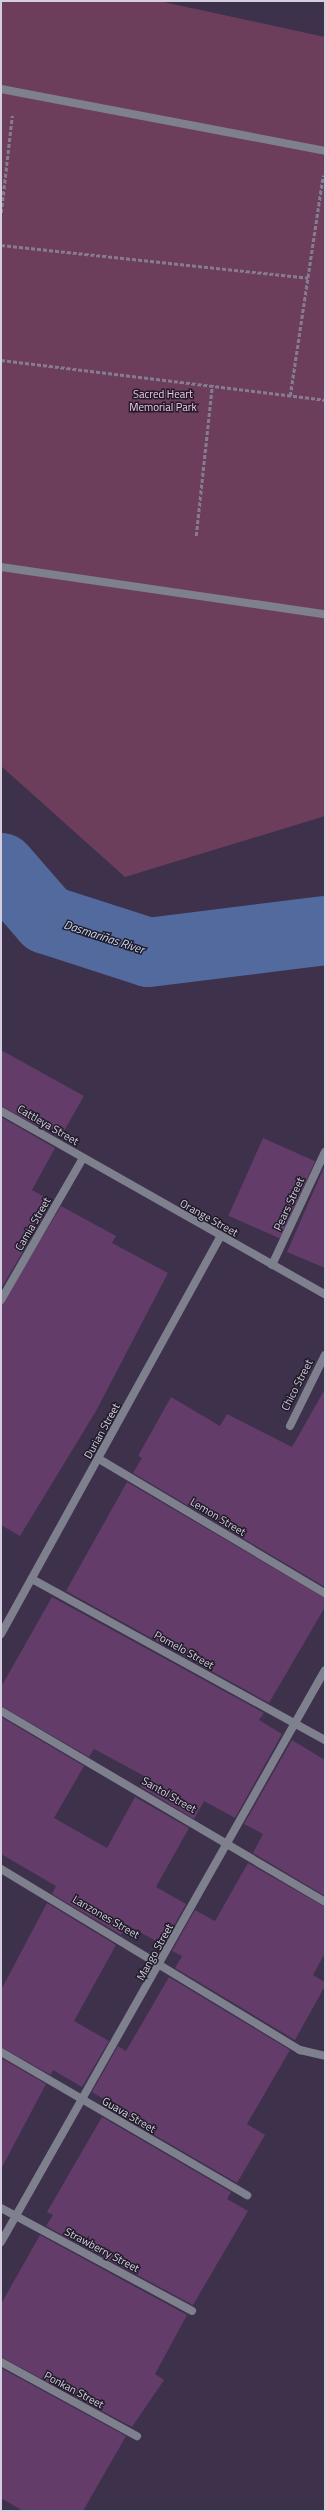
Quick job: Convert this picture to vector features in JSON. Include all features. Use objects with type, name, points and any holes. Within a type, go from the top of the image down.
[{"type":"street","points":[[1,89],[15,90],[325,151]]},
{"type":"street","points":[[1,567],[325,614]]},
{"type":"street","name":"Cattleya Street","points":[[1,1111],[83,1158]]},
{"type":"street","name":"Pears Street","points":[[272,1265],[325,1152]]},
{"type":"street","name":"Orange Street","points":[[83,1158],[220,1238],[325,1294]]},
{"type":"street","name":"Camia Street","points":[[1,1300],[83,1158]]},
{"type":"street","name":"Durian Street","points":[[1,1634],[220,1238]]},
{"type":"street","name":"Chico Street","points":[[290,1426],[325,1354]]},
{"type":"street","name":"Lemon Street","points":[[99,1459],[325,1594]]},
{"type":"street","name":"Pomelo Street","points":[[32,1579],[325,1740]]},
{"type":"street","name":"Mango Street","points":[[1,2242],[84,2102],[325,1670]]},
{"type":"street","name":"Santol Street","points":[[1,1711],[228,1842],[325,1902]]},
{"type":"street","name":"Lanzones Street","points":[[1,1869],[162,1963],[300,2050],[325,2056]]},
{"type":"street","name":"Guava Street","points":[[1,2052],[84,2102],[247,2196]]},
{"type":"street","name":"Strawberry Street","points":[[1,2208],[192,2311]]},
{"type":"street","name":"Ponkan Street","points":[[1,2362],[137,2436]]},
{"type":"path","points":[[1,213],[15,90]]},
{"type":"path","points":[[290,396],[324,168]]},
{"type":"path","points":[[1,245],[308,278]]},
{"type":"path","points":[[1,360],[325,400]]},
{"type":"path","points":[[196,536],[212,386]]},
{"type":"green space","name":"Sacred Heart Memorial Park","points":[[1,1],[159,1],[325,37],[325,816],[125,877],[1,766]]},
{"type":"building","points":[[1,1050],[84,1096],[60,1138],[1,1106]]},
{"type":"building","points":[[1,1117],[55,1148],[32,1190],[52,1201],[1,1289]]},
{"type":"building","points":[[263,1138],[315,1161],[280,1239],[228,1216]]},
{"type":"building","points":[[325,1165],[325,1268],[287,1252]]},
{"type":"building","points":[[61,1206],[116,1236],[112,1243],[168,1273],[96,1411],[20,1536],[1,1525],[1,1305]]},
{"type":"building","points":[[325,1389],[325,1587],[133,1473],[142,1458],[138,1456],[171,1397],[220,1426],[227,1414],[292,1447]]},
{"type":"building","points":[[127,1482],[325,1598],[325,1607],[269,1703],[66,1591]]},
{"type":"building","points":[[52,1597],[264,1713],[259,1720],[282,1734],[235,1818],[204,1801],[194,1819],[141,1787],[146,1777],[94,1749],[89,1757],[1,1706],[1,1687]]},
{"type":"building","points":[[1,1717],[84,1766],[54,1818],[107,1848],[135,1797],[189,1828],[156,1887],[186,1904],[163,1945],[127,1925],[121,1935],[52,1894],[56,1886],[1,1854]]},
{"type":"building","points":[[292,1740],[325,1760],[325,1896],[253,1853],[263,1834],[244,1824]]},
{"type":"building","points":[[248,1863],[325,1907],[325,1953],[313,1975],[325,1982],[325,1986],[295,2040],[175,1968],[182,1956],[172,1951],[195,1910],[215,1921]]},
{"type":"building","points":[[47,1903],[116,1945],[74,2021],[109,2041],[82,2087],[53,2070],[51,2075],[1,2047],[1,1990]]},
{"type":"building","points":[[169,1977],[290,2050],[247,2124],[265,2135],[237,2183],[108,2108],[110,2103],[92,2092],[118,2046],[126,2051]]},
{"type":"building","points":[[1,2058],[46,2084],[1,2169]]},
{"type":"building","points":[[102,2117],[231,2192],[227,2199],[248,2211],[193,2305],[46,2226],[53,2215],[47,2212]]},
{"type":"building","points":[[40,2235],[187,2315],[155,2374],[164,2380],[132,2427],[1,2357],[1,2304]]},
{"type":"building","points":[[1,2368],[126,2436],[83,2511],[23,2511],[1,2498]]},
{"type":"waterway","name":"Dasmariñas River","points":[[1,867],[46,919],[148,952],[325,930]]}]
